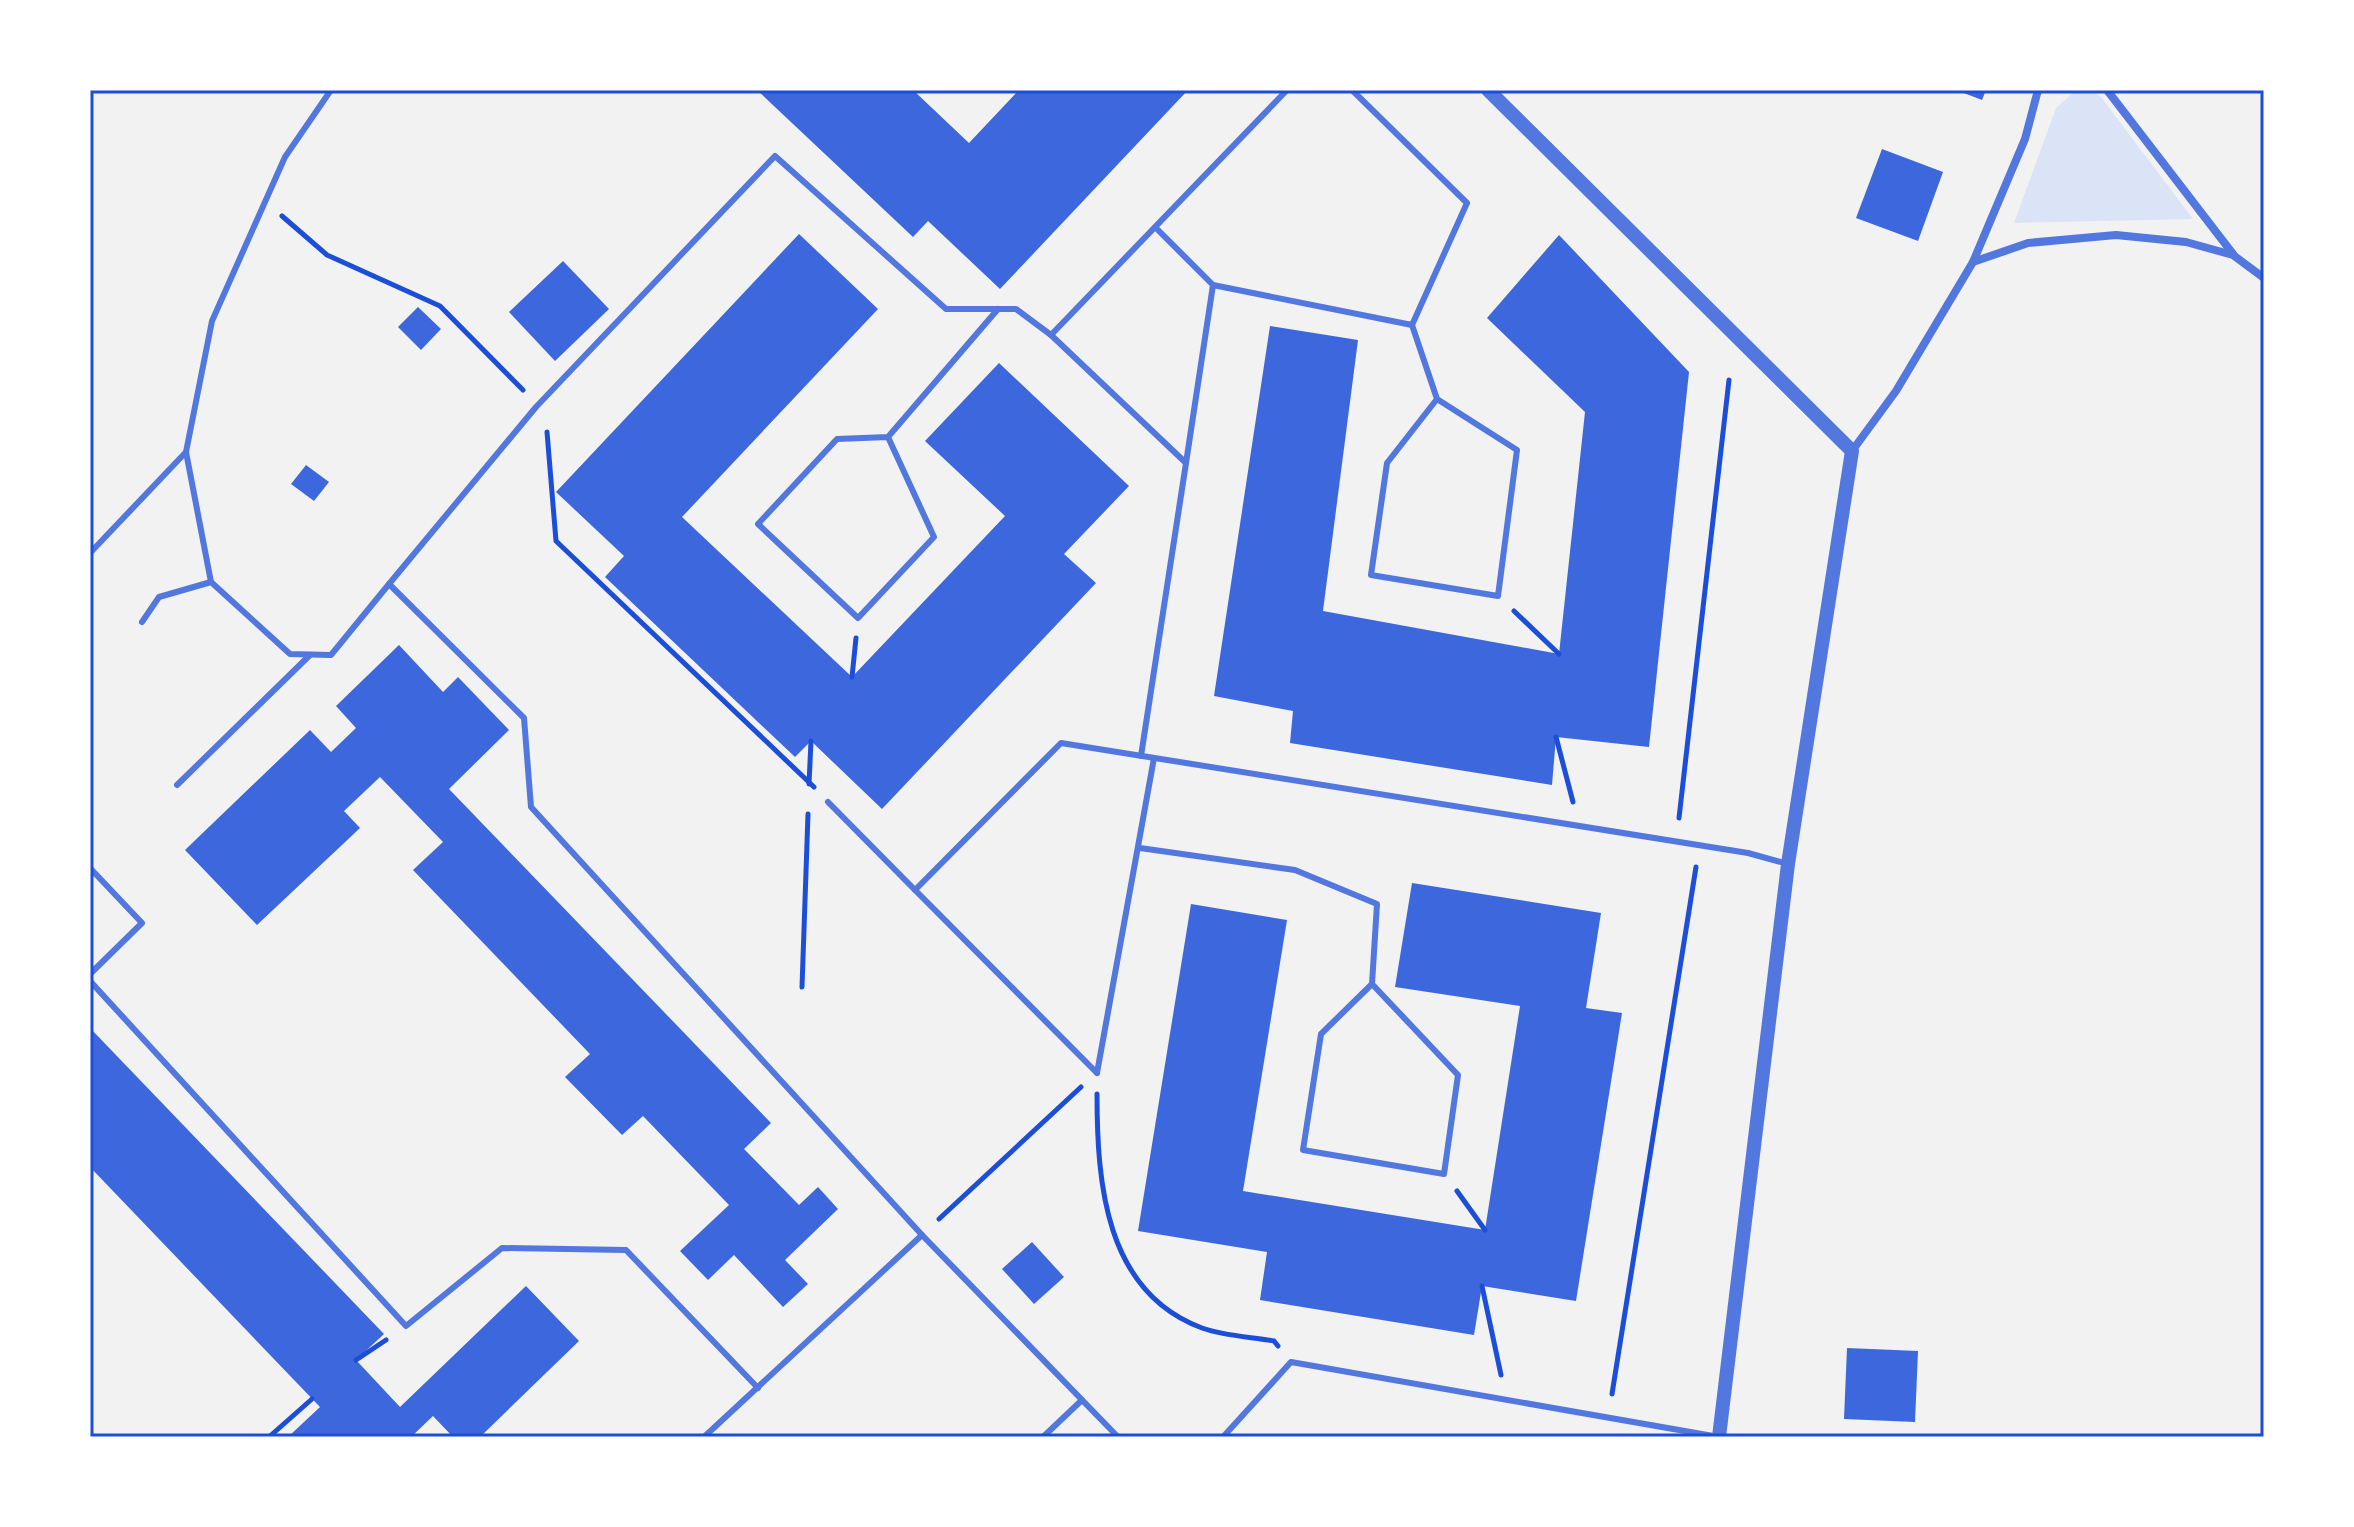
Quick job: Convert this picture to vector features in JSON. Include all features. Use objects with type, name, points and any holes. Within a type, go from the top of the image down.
[{"type":"street","points":[[1488,90],[1852,451]]},
{"type":"street","points":[[1719,1437],[1788,864],[1852,451],[1896,391],[1973,262],[2025,139],[2038,90]]},
{"type":"street","points":[[2107,90],[2233,255],[2264,278]]},
{"type":"street","points":[[1973,262],[2028,243],[2116,235],[2186,242],[2233,255]]},
{"type":"lane","points":[[331,90],[285,157],[212,321],[186,452],[211,582],[290,654],[331,655],[545,397],[775,156],[946,309],[1016,309],[1051,335],[1186,463]]},
{"type":"lane","points":[[1051,335],[1287,90]]},
{"type":"lane","points":[[1352,90],[1467,203],[1412,325],[1437,399],[1517,450],[1498,596],[1371,575],[1387,463],[1437,399]]},
{"type":"lane","points":[[1156,228],[1213,285],[1412,325]]},
{"type":"lane","points":[[1141,756],[1213,285]]},
{"type":"lane","points":[[888,437],[934,537],[858,618],[758,524],[837,439],[888,437],[998,309]]},
{"type":"lane","points":[[90,553],[186,452]]},
{"type":"lane","points":[[142,622],[159,597],[211,582]]},
{"type":"lane","points":[[389,584],[524,718],[531,807],[922,1235],[1082,1400],[1110,1433],[1118,1437]]},
{"type":"lane","points":[[177,785],[310,655]]},
{"type":"lane","points":[[915,890],[1061,743],[1748,853],[1788,864]]},
{"type":"lane","points":[[1097,1073],[1154,758]]},
{"type":"lane","points":[[828,802],[1097,1073]]},
{"type":"lane","points":[[1140,848],[1295,870],[1377,904],[1372,984],[1321,1034],[1303,1150],[1444,1174],[1458,1075],[1372,984]]},
{"type":"lane","points":[[90,868],[142,923],[90,974]]},
{"type":"lane","points":[[90,981],[406,1326],[502,1248],[626,1250],[758,1388]]},
{"type":"lane","points":[[704,1437],[922,1235]]},
{"type":"lane","points":[[1223,1437],[1291,1362],[1719,1437]]},
{"type":"lane","points":[[1043,1437],[1082,1400]]},
{"type":"path","points":[[265,201],[327,255],[440,306],[528,395],[545,397],[556,541],[828,802]]},
{"type":"path","points":[[1676,843],[1729,380]]},
{"type":"path","points":[[1498,596],[1559,654]]},
{"type":"path","points":[[852,677],[858,618]]},
{"type":"path","points":[[1556,737],[1579,828]]},
{"type":"path","points":[[802,987],[811,741]]},
{"type":"path","points":[[1608,1418],[1699,846]]},
{"type":"path","points":[[922,1235],[1097,1073]]},
{"type":"path","points":[[1097,1073],[1097,1153],[1104,1199],[1128,1267],[1162,1304],[1202,1328],[1274,1341],[1291,1362]]},
{"type":"path","points":[[1444,1174],[1485,1230]]},
{"type":"path","points":[[1482,1286],[1507,1400]]},
{"type":"path","points":[[356,1360],[406,1326]]},
{"type":"path","points":[[269,1437],[312,1399]]},
{"type":"shaded area","points":[[2088,90],[2101,97],[2193,219],[2014,223],[2056,108],[2075,91]]},
{"type":"building","points":[[757,90],[913,90],[969,143],[1019,90],[1188,90],[1000,289],[928,221],[913,237]]},
{"type":"building","points":[[1956,90],[1986,90],[1982,100]]},
{"type":"building","points":[[1882,149],[1943,172],[1918,241],[1856,218]]},
{"type":"building","points":[[799,234],[878,309],[682,517],[852,677],[1005,516],[925,441],[999,363],[1129,486],[1064,554],[1096,583],[882,809],[811,741],[795,757],[605,577],[624,556],[556,492]]},
{"type":"building","points":[[1559,235],[1689,372],[1649,747],[1556,737],[1552,785],[1290,743],[1293,711],[1214,696],[1270,326],[1358,340],[1323,611],[1559,654],[1585,412],[1487,318]]},
{"type":"building","points":[[563,261],[609,309],[555,361],[509,312]]},
{"type":"building","points":[[418,307],[441,329],[421,350],[398,327]]},
{"type":"building","points":[[306,465],[329,482],[314,501],[291,484]]},
{"type":"building","points":[[399,645],[443,692],[458,677],[509,730],[449,789],[771,1123],[744,1149],[799,1205],[818,1187],[838,1209],[785,1260],[808,1284],[783,1307],[734,1255],[708,1280],[680,1251],[729,1205],[643,1116],[622,1135],[565,1077],[590,1054],[413,870],[443,842],[380,777],[344,811],[360,828],[257,925],[185,850],[310,730],[331,752],[356,728],[336,706]]},
{"type":"building","points":[[1412,883],[1601,913],[1586,1008],[1622,1013],[1576,1301],[1482,1286],[1474,1335],[1260,1300],[1267,1252],[1138,1231],[1191,904],[1287,920],[1243,1191],[1485,1230],[1520,1006],[1395,987]]},
{"type":"building","points":[[90,1028],[384,1334],[356,1360],[400,1407],[526,1286],[579,1341],[480,1437],[453,1437],[433,1416],[411,1437],[288,1437],[320,1407],[90,1167]]},
{"type":"building","points":[[1032,1242],[1064,1277],[1034,1304],[1002,1269]]},
{"type":"building","points":[[1847,1348],[1918,1351],[1915,1422],[1844,1419]]}]
